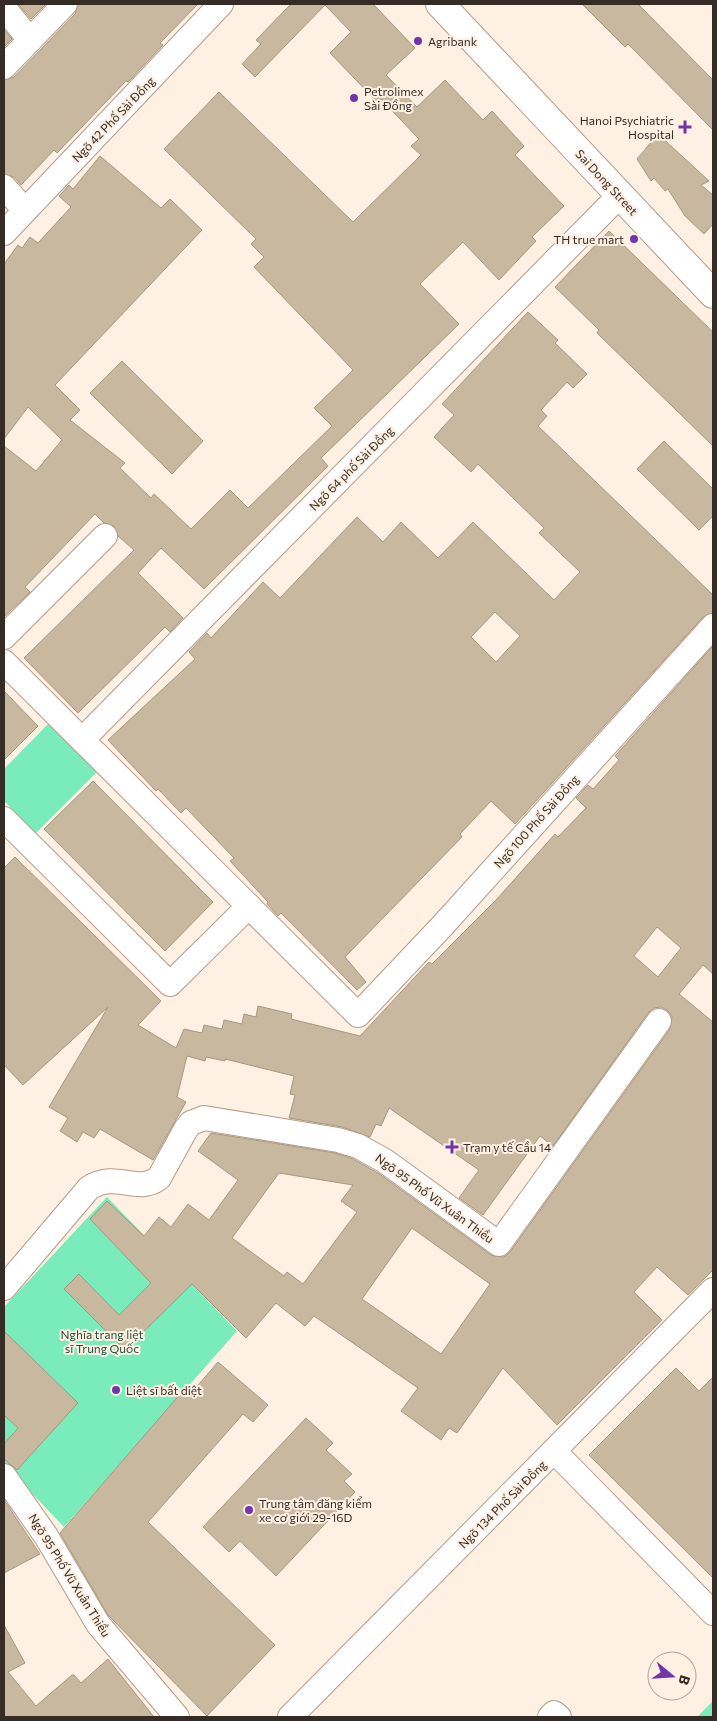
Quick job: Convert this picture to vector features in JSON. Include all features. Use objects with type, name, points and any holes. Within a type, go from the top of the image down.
[{"type":"street","points":[[4,67],[65,4]]},
{"type":"street","name":"Ngõ 42 Phố Sài Đồng","points":[[4,233],[221,4]]},
{"type":"street","name":"Sai Dong Street","points":[[440,4],[713,294]]},
{"type":"street","points":[[4,8],[30,40]]},
{"type":"street","points":[[4,187],[25,210]]},
{"type":"street","name":"Ngõ 64 phố Sài Đồng","points":[[82,740],[620,195]]},
{"type":"street","points":[[4,636],[105,536]]},
{"type":"street","name":"Ngõ 100 Phố Sài Đồng","points":[[249,906],[358,1015],[444,924],[713,626]]},
{"type":"street","points":[[4,662],[249,906],[170,984],[4,819]]},
{"type":"street","name":"Ngõ 95 Phố Vũ Xuân Thiều","points":[[4,1288],[89,1188],[107,1180],[142,1185],[155,1182],[160,1178],[186,1129],[191,1123],[204,1118],[338,1140],[358,1146],[385,1161],[499,1244],[660,1021]]},
{"type":"street","name":"Ngõ 134 Phố Sài Đồng","points":[[290,1717],[713,1290]]},
{"type":"street","points":[[554,1451],[713,1613]]},
{"type":"street","name":"Ngõ 95 Phố Vũ Xuân Thiều","points":[[4,1476],[11,1499],[46,1536],[98,1624],[177,1717]]},
{"type":"street","points":[[550,1717],[554,1713],[559,1717]]},
{"type":"green space","points":[[50,722],[98,771],[36,833],[4,801],[4,769]]},
{"type":"green space","name":"Nghĩa trang liệt sĩ Trung Quốc","points":[[107,1197],[237,1331],[64,1527],[4,1464],[4,1307]]},
{"type":"green space","points":[[713,1701],[713,1717],[697,1717]]},
{"type":"building","points":[[18,4],[46,4],[31,19]]},
{"type":"building","points":[[78,4],[198,4],[160,43],[163,45],[128,82],[126,81],[57,153],[54,150],[21,185],[14,177],[4,174],[4,80],[14,77],[75,14]]},
{"type":"building","points":[[291,4],[373,4],[415,48],[386,75],[417,107],[445,80],[483,120],[492,111],[524,146],[515,155],[564,206],[532,237],[536,241],[499,280],[463,242],[420,284],[459,324],[321,458],[328,466],[204,589],[161,548],[138,573],[183,618],[170,632],[165,627],[78,713],[24,658],[134,550],[118,536],[114,526],[104,523],[95,514],[25,587],[30,592],[4,617],[4,446],[36,471],[62,440],[28,407],[4,439],[4,264],[18,245],[22,248],[30,237],[38,243],[71,207],[59,196],[69,185],[73,189],[100,156],[161,208],[170,199],[202,230],[55,385],[80,410],[70,420],[125,463],[120,468],[151,498],[154,494],[191,529],[230,490],[248,508],[332,426],[314,408],[353,370],[254,267],[264,257],[251,244],[256,239],[164,149],[219,92],[353,222],[421,155],[411,146],[419,139],[381,99],[378,103],[330,53],[351,32],[325,5],[255,77],[242,64],[261,44],[256,40]]},
{"type":"building","points":[[582,4],[638,4],[713,80],[713,130],[628,44],[625,47]]},
{"type":"building","points":[[4,30],[12,39],[4,47]]},
{"type":"building","points":[[658,134],[709,181],[701,185],[713,195],[713,224],[704,234],[685,216],[668,189],[665,191],[654,178],[651,181],[637,159]]},
{"type":"building","points":[[609,231],[713,332],[713,446],[597,333],[599,330],[555,287]]},
{"type":"building","points":[[528,312],[558,340],[555,343],[587,374],[573,388],[567,382],[541,410],[547,416],[538,426],[713,595],[713,613],[703,617],[515,824],[491,801],[460,834],[462,837],[345,957],[366,982],[357,990],[281,913],[278,916],[267,904],[268,902],[230,861],[234,858],[186,808],[181,813],[158,789],[156,791],[108,740],[195,659],[189,652],[207,633],[211,638],[263,582],[280,598],[357,517],[383,542],[401,522],[438,558],[473,522],[554,600],[580,572],[539,533],[544,528],[478,464],[471,472],[434,437],[454,415],[442,404]],"holes":[[[495,612],[520,636],[496,662],[471,637]]]},
{"type":"building","points":[[122,361],[203,441],[172,474],[90,393]]},
{"type":"building","points":[[664,441],[713,489],[713,516],[699,530],[637,469]]},
{"type":"building","points":[[713,646],[713,974],[703,965],[679,994],[713,1022],[713,1270],[688,1295],[657,1267],[634,1292],[662,1320],[557,1425],[503,1368],[457,1433],[449,1428],[441,1440],[401,1411],[418,1388],[314,1316],[305,1326],[276,1303],[246,1338],[192,1284],[125,1350],[64,1289],[79,1274],[119,1315],[151,1283],[90,1219],[107,1201],[144,1236],[159,1217],[171,1227],[188,1204],[209,1220],[238,1180],[198,1151],[211,1133],[335,1153],[353,1159],[378,1173],[491,1255],[504,1257],[510,1252],[670,1029],[672,1016],[661,1007],[654,1008],[648,1013],[553,1146],[540,1136],[483,1215],[459,1198],[479,1170],[389,1108],[381,1126],[376,1124],[370,1137],[342,1127],[289,1118],[295,1095],[290,1094],[294,1076],[225,1059],[225,1061],[206,1057],[205,1061],[187,1056],[177,1097],[186,1102],[153,1160],[100,1129],[94,1138],[83,1132],[77,1142],[60,1131],[68,1118],[49,1107],[108,1007],[23,1085],[4,1065],[4,868],[15,857],[161,1001],[138,1025],[176,1048],[184,1029],[202,1033],[204,1025],[222,1029],[224,1020],[242,1024],[244,1014],[256,1017],[258,1006],[292,1014],[291,1019],[360,1036],[429,962],[432,964],[496,900],[555,834],[558,837],[586,808],[576,798],[588,785],[593,789],[619,760],[615,756]],"holes":[[[657,927],[681,948],[658,977],[634,956]],[[279,1173],[353,1185],[341,1201],[357,1212],[303,1284],[287,1272],[284,1276],[232,1238]],[[412,1228],[490,1284],[441,1354],[362,1299]]]},
{"type":"building","points":[[4,691],[38,726],[4,760]]},
{"type":"building","points":[[93,781],[213,902],[165,951],[44,829]]},
{"type":"building","points":[[4,1331],[78,1403],[17,1470],[4,1459],[4,1444],[18,1428],[4,1415]]},
{"type":"building","points":[[218,1362],[268,1405],[253,1422],[243,1414],[148,1522],[275,1645],[207,1716],[108,1615],[60,1533],[182,1392],[188,1397]]},
{"type":"building","points":[[676,1368],[699,1391],[713,1377],[713,1578],[589,1455]]},
{"type":"building","points":[[306,1418],[333,1443],[326,1450],[352,1474],[344,1481],[355,1492],[276,1576],[240,1541],[229,1552],[203,1527]]},
{"type":"building","points":[[4,1500],[40,1554],[4,1573]]},
{"type":"building","points":[[4,1625],[25,1663],[8,1672],[36,1706],[72,1675],[81,1683],[108,1659],[154,1717],[4,1717]]},
{"type":"place","name":"Agribank","points":[[418,41]]},
{"type":"place","name":"Petrolimex Sài Đồng","points":[[354,98]]},
{"type":"place","name":"Hanoi Psychiatric Hospital","points":[[685,127]]},
{"type":"place","name":"TH true mart","points":[[634,239]]},
{"type":"place","name":"Trạm y tế Cầu 14","points":[[452,1147]]},
{"type":"place","name":"Liệt sĩ bất diệt","points":[[116,1390]]},
{"type":"place","name":"Trung tâm đăng kiểm xe cơ giới 29-16D","points":[[249,1510]]}]
